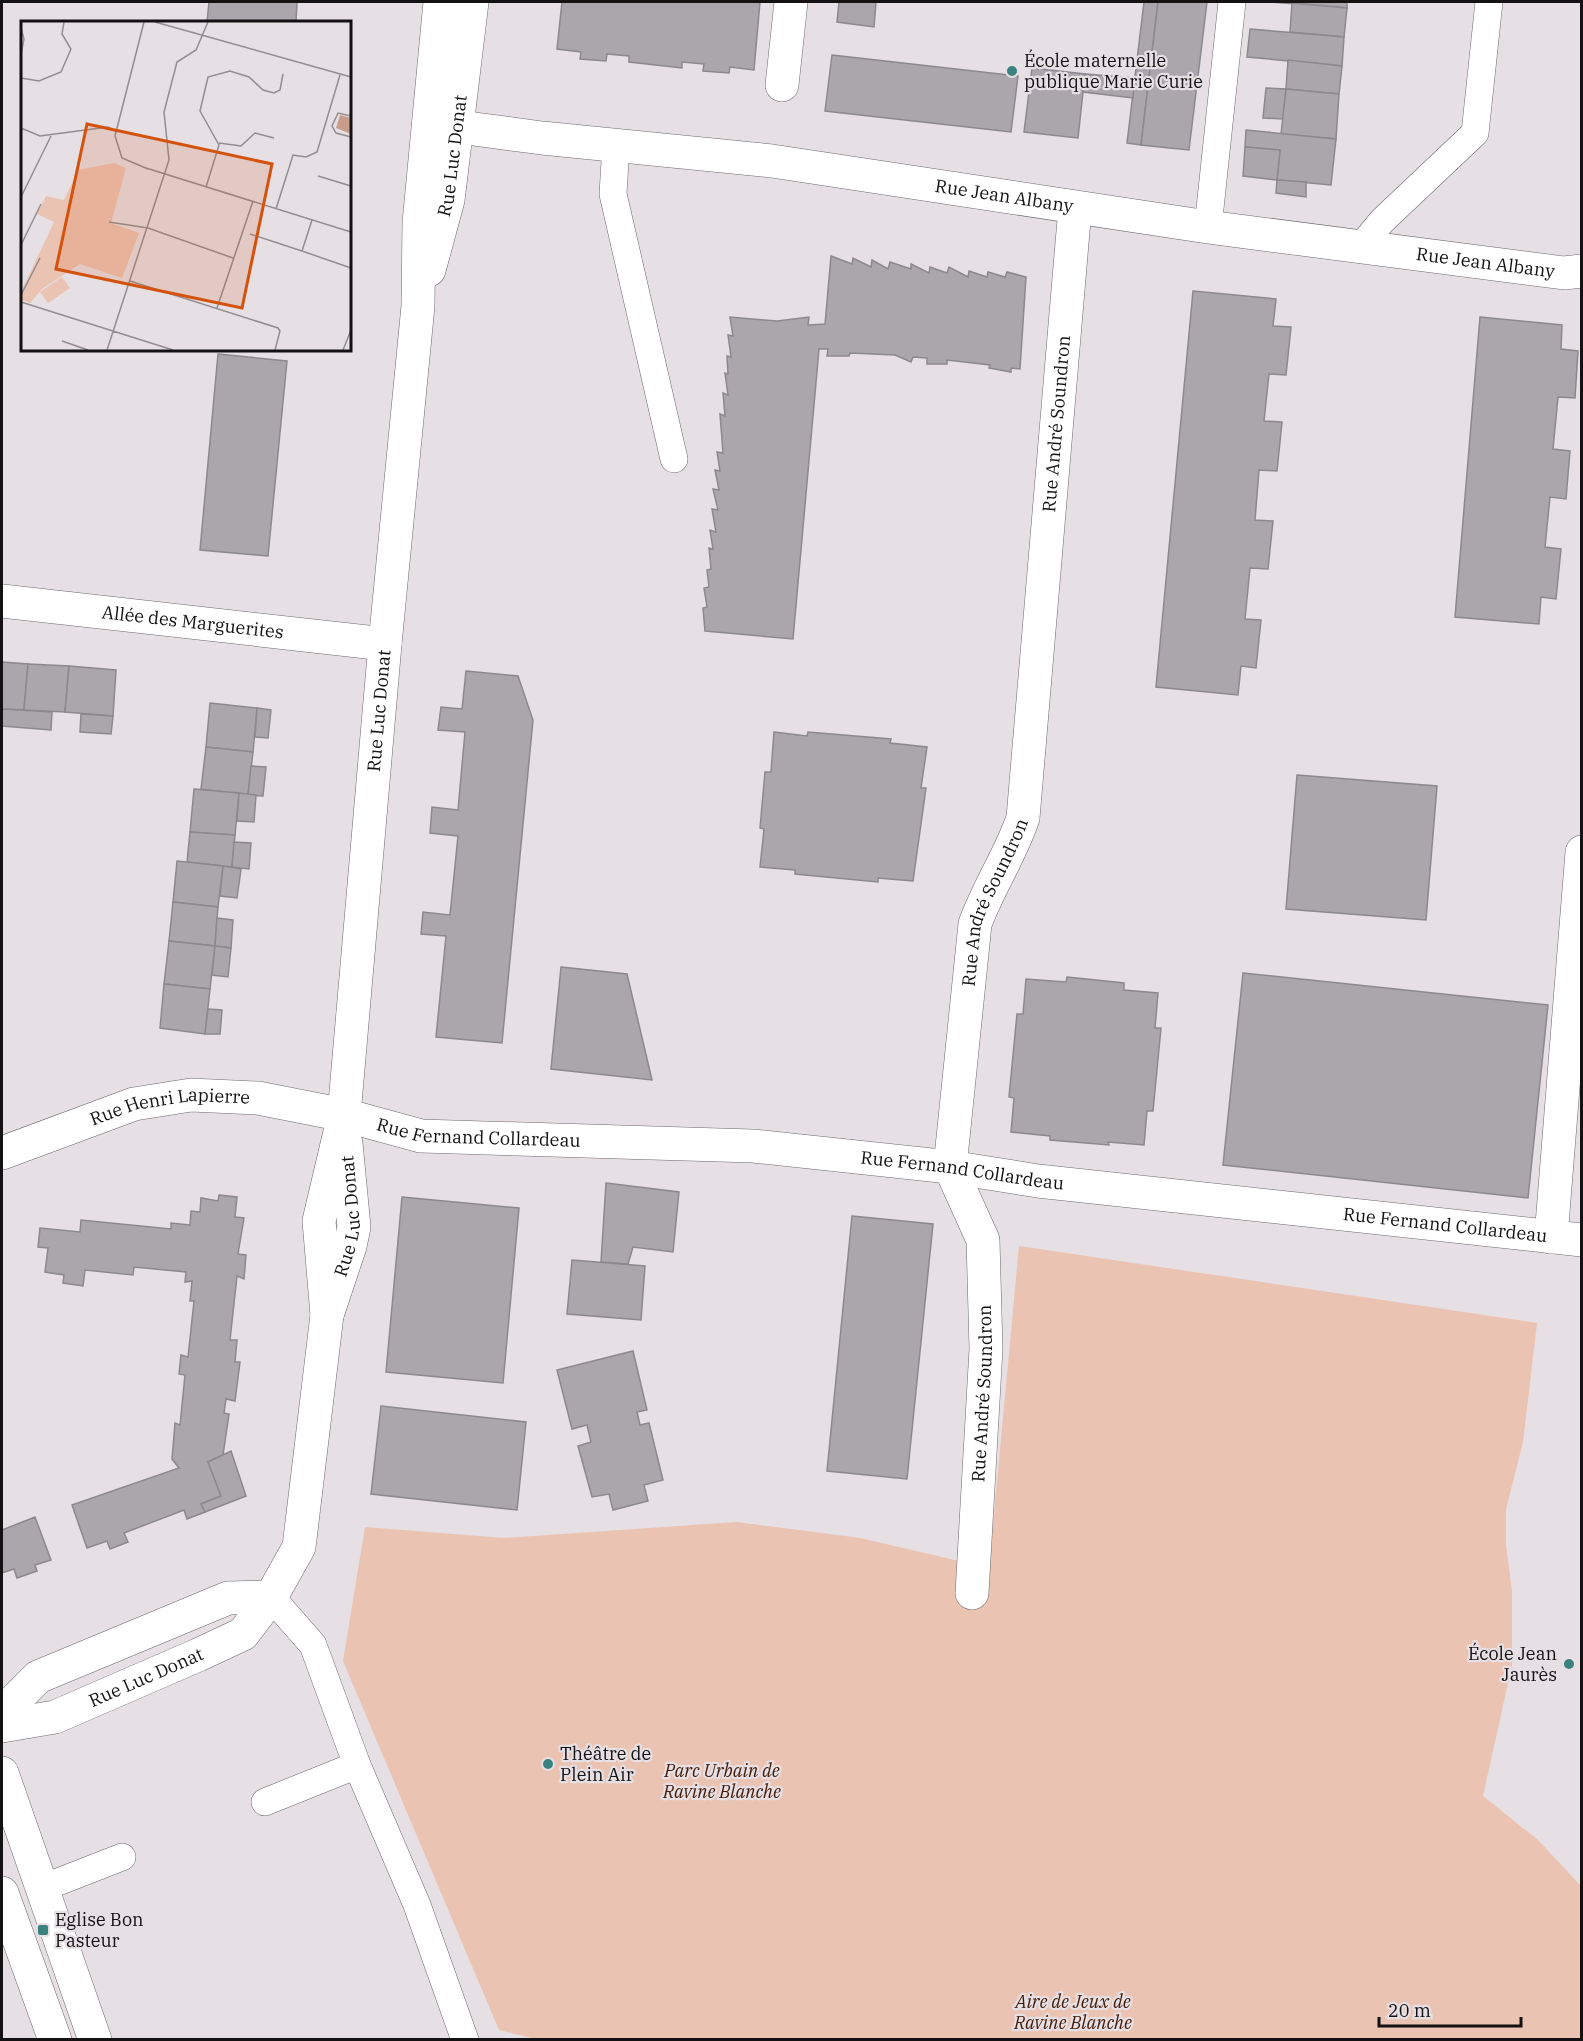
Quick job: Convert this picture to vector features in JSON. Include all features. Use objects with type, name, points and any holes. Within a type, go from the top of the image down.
[{"type":"street","points":[[440,2],[444,125]]},
{"type":"street","name":"Rue Luc Donat","points":[[2,1726],[55,1717],[243,1634],[271,1597],[299,1547],[327,1315],[319,1221],[344,1115],[385,644],[418,306],[419,223],[472,2]]},
{"type":"street","points":[[782,85],[791,2]]},
{"type":"street","name":"Rue Jean Albany","points":[[444,125],[772,161],[1359,249],[1564,273],[1581,271]]},
{"type":"street","name":"Rue André Soundron","points":[[972,1593],[986,1349],[983,1240],[950,1167],[975,924],[982,904],[1012,850],[1023,818],[1075,208]]},
{"type":"street","name":"Allée des Marguerites","points":[[2,601],[385,644]]},
{"type":"street","points":[[1566,1238],[1581,852]]},
{"type":"street","name":"Rue Henri Lapierre","points":[[2,1153],[134,1104],[191,1095],[258,1098],[344,1115]]},
{"type":"street","name":"Rue Fernand Collardeau","points":[[344,1115],[421,1136],[753,1146],[950,1167],[1038,1181],[1566,1238]]},
{"type":"street","points":[[2,1713],[38,1677],[228,1598],[271,1597]]},
{"type":"street","points":[[2,1773],[40,1889],[95,2040]]},
{"type":"street","points":[[2,1893],[55,2040]]},
{"type":"lane","points":[[1208,227],[1232,2]]},
{"type":"lane","points":[[1359,249],[1382,221],[1475,133],[1489,2]]},
{"type":"lane","points":[[616,145],[613,194],[674,459]]},
{"type":"lane","points":[[271,1597],[312,1645],[357,1765],[417,1905],[465,2040]]},
{"type":"lane","points":[[265,1802],[357,1765]]},
{"type":"lane","points":[[40,1889],[122,1857]]},
{"type":"green space","name":"Parc Urbain de Ravine Blanche","points":[[1019,1246],[1537,1323],[1523,1442],[1506,1509],[1506,1545],[1512,1591],[1512,1665],[1483,1796],[1538,1840],[1581,1886],[1581,2039],[540,2040],[499,2030],[343,1661],[365,1527],[504,1538],[736,1522],[860,1538],[989,1568]]},
{"type":"building","points":[[209,2],[297,2],[296,21],[207,21]]},
{"type":"building","points":[[562,2],[760,2],[754,70],[730,67],[729,73],[703,71],[704,64],[682,62],[682,68],[629,62],[629,56],[607,54],[606,61],[580,59],[581,52],[557,49]]},
{"type":"building","points":[[839,2],[876,2],[874,27],[837,22]]},
{"type":"building","points":[[1144,2],[1158,2],[1141,145],[1127,143]]},
{"type":"building","points":[[1158,2],[1207,2],[1189,150],[1141,145]]},
{"type":"building","points":[[1270,2],[1347,2],[1347,8]]},
{"type":"building","points":[[1292,3],[1347,8],[1344,37],[1290,32]]},
{"type":"building","points":[[1250,29],[1344,37],[1342,66],[1247,57]]},
{"type":"building","points":[[832,55],[1018,76],[1011,132],[825,111]]},
{"type":"building","points":[[1288,60],[1342,66],[1339,94],[1286,89]]},
{"type":"building","points":[[1032,68],[1085,74],[1078,138],[1024,132]]},
{"type":"building","points":[[1085,74],[1135,78],[1133,98],[1083,92]]},
{"type":"building","points":[[1266,88],[1286,89],[1283,119],[1263,118]]},
{"type":"building","points":[[1286,89],[1339,94],[1336,139],[1281,134]]},
{"type":"building","points":[[1246,130],[1336,139],[1331,185],[1277,180],[1280,150],[1245,147]]},
{"type":"building","points":[[1245,147],[1280,150],[1277,180],[1243,176]]},
{"type":"building","points":[[1277,180],[1306,182],[1306,197],[1276,193]]},
{"type":"building","points":[[831,256],[852,264],[853,258],[871,267],[872,260],[888,269],[890,262],[911,269],[911,264],[929,273],[930,267],[947,273],[949,267],[968,277],[969,271],[987,277],[988,272],[1005,277],[1007,272],[1026,277],[1020,369],[1011,368],[1011,372],[989,368],[990,365],[947,360],[947,364],[927,364],[927,358],[913,357],[911,362],[895,355],[850,353],[849,356],[827,356],[828,349],[819,349],[793,639],[705,631],[703,608],[707,607],[704,588],[709,587],[707,570],[711,569],[709,548],[713,549],[710,530],[716,532],[712,509],[718,510],[713,489],[719,490],[715,470],[720,471],[717,452],[723,453],[720,414],[725,416],[723,393],[728,395],[725,373],[728,374],[727,356],[731,357],[728,335],[733,336],[730,317],[777,321],[809,317],[808,325],[825,324]]},
{"type":"building","points":[[1193,291],[1276,299],[1273,326],[1291,327],[1286,375],[1269,374],[1264,421],[1282,422],[1277,471],[1259,470],[1255,520],[1273,521],[1268,569],[1250,568],[1245,619],[1261,620],[1256,668],[1241,666],[1238,695],[1156,687]]},
{"type":"building","points":[[1480,317],[1562,325],[1561,349],[1578,351],[1575,398],[1558,397],[1553,449],[1570,451],[1566,499],[1550,497],[1545,547],[1561,549],[1556,599],[1541,597],[1539,624],[1455,617]]},
{"type":"building","points":[[218,354],[287,361],[268,556],[200,550]]},
{"type":"building","points":[[2,662],[28,664],[24,710],[2,709]]},
{"type":"building","points":[[28,664],[69,666],[65,712],[24,710]]},
{"type":"building","points":[[69,666],[116,670],[113,716],[65,712]]},
{"type":"building","points":[[466,671],[518,676],[533,720],[502,1043],[436,1037],[446,936],[421,934],[423,912],[450,915],[458,836],[430,833],[432,807],[458,810],[465,732],[438,730],[441,707],[462,709]]},
{"type":"building","points":[[210,703],[257,708],[253,752],[206,747]]},
{"type":"building","points":[[257,708],[271,710],[268,738],[255,737]]},
{"type":"building","points":[[2,709],[52,712],[51,730],[2,726]]},
{"type":"building","points":[[81,714],[113,716],[111,734],[80,732]]},
{"type":"building","points":[[774,732],[807,736],[808,732],[891,739],[890,743],[927,747],[921,788],[926,788],[913,881],[878,878],[878,882],[795,874],[795,870],[760,867],[764,829],[760,828],[765,772],[771,772]]},
{"type":"building","points":[[206,747],[253,752],[248,795],[201,789]]},
{"type":"building","points":[[251,766],[266,767],[263,796],[248,795]]},
{"type":"building","points":[[1297,775],[1437,786],[1426,920],[1286,909]]},
{"type":"building","points":[[194,789],[239,793],[235,835],[190,832]]},
{"type":"building","points":[[239,793],[256,795],[254,822],[237,821]]},
{"type":"building","points":[[190,832],[235,835],[232,867],[187,862]]},
{"type":"building","points":[[234,842],[251,843],[249,869],[232,867]]},
{"type":"building","points":[[177,861],[223,866],[218,907],[173,902]]},
{"type":"building","points":[[223,866],[241,869],[237,898],[220,896]]},
{"type":"building","points":[[173,902],[218,907],[215,946],[169,941]]},
{"type":"building","points":[[217,918],[233,920],[231,948],[215,946]]},
{"type":"building","points":[[169,941],[215,946],[210,989],[164,984]]},
{"type":"building","points":[[215,946],[231,948],[228,977],[212,975]]},
{"type":"building","points":[[561,967],[627,974],[652,1080],[551,1069]]},
{"type":"building","points":[[1243,973],[1548,1005],[1528,1198],[1223,1165]]},
{"type":"building","points":[[1067,977],[1124,983],[1124,990],[1158,993],[1155,1028],[1161,1028],[1153,1111],[1147,1111],[1144,1145],[1108,1142],[1109,1145],[1050,1140],[1050,1136],[1011,1132],[1014,1098],[1009,1097],[1017,1014],[1023,1014],[1026,979],[1066,982]]},
{"type":"building","points":[[164,984],[210,989],[205,1034],[160,1028]]},
{"type":"building","points":[[208,1009],[222,1010],[220,1034],[205,1034]]},
{"type":"building","points":[[606,1183],[679,1192],[673,1252],[633,1247],[628,1264],[601,1262]]},
{"type":"building","points":[[219,1195],[237,1197],[235,1217],[244,1218],[238,1254],[246,1255],[244,1279],[237,1276],[230,1340],[237,1340],[235,1362],[240,1362],[235,1401],[226,1399],[224,1413],[229,1414],[223,1455],[208,1462],[221,1496],[201,1504],[205,1512],[187,1519],[184,1510],[124,1533],[128,1542],[110,1549],[107,1541],[87,1548],[72,1505],[179,1468],[172,1459],[175,1423],[180,1425],[185,1375],[179,1374],[181,1355],[188,1357],[194,1301],[190,1301],[192,1281],[185,1282],[186,1272],[134,1267],[133,1275],[85,1270],[83,1286],[63,1283],[64,1275],[45,1272],[48,1248],[38,1247],[40,1228],[80,1232],[81,1220],[171,1229],[171,1223],[190,1225],[191,1211],[200,1212],[201,1198],[218,1201]]},
{"type":"building","points":[[402,1197],[519,1208],[503,1383],[386,1372]]},
{"type":"building","points":[[852,1216],[933,1224],[907,1479],[827,1471]]},
{"type":"building","points":[[572,1260],[645,1266],[641,1320],[567,1314]]},
{"type":"building","points":[[633,1351],[647,1410],[637,1412],[640,1425],[649,1423],[663,1480],[644,1485],[648,1501],[613,1510],[609,1494],[592,1497],[578,1446],[591,1442],[587,1425],[572,1429],[557,1370]]},
{"type":"building","points":[[381,1406],[526,1422],[517,1510],[371,1494]]},
{"type":"building","points":[[231,1451],[246,1496],[205,1512],[201,1504],[221,1496],[208,1462]]},
{"type":"building","points":[[35,1517],[51,1560],[35,1565],[37,1571],[17,1578],[14,1569],[2,1573],[2,1530]]},
{"type":"place","name":"École maternelle publique Marie Curie","points":[[1012,71]]},
{"type":"place","name":"École Jean Jaurès","points":[[1569,1664]]},
{"type":"place","name":"Théâtre de Plein Air","points":[[548,1764]]},
{"type":"place","name":"Eglise Bon Pasteur","points":[[43,1930]]},
{"type":"park label","name":"Aire de Jeux de Ravine Blanche","points":[[1073,2012]]}]
